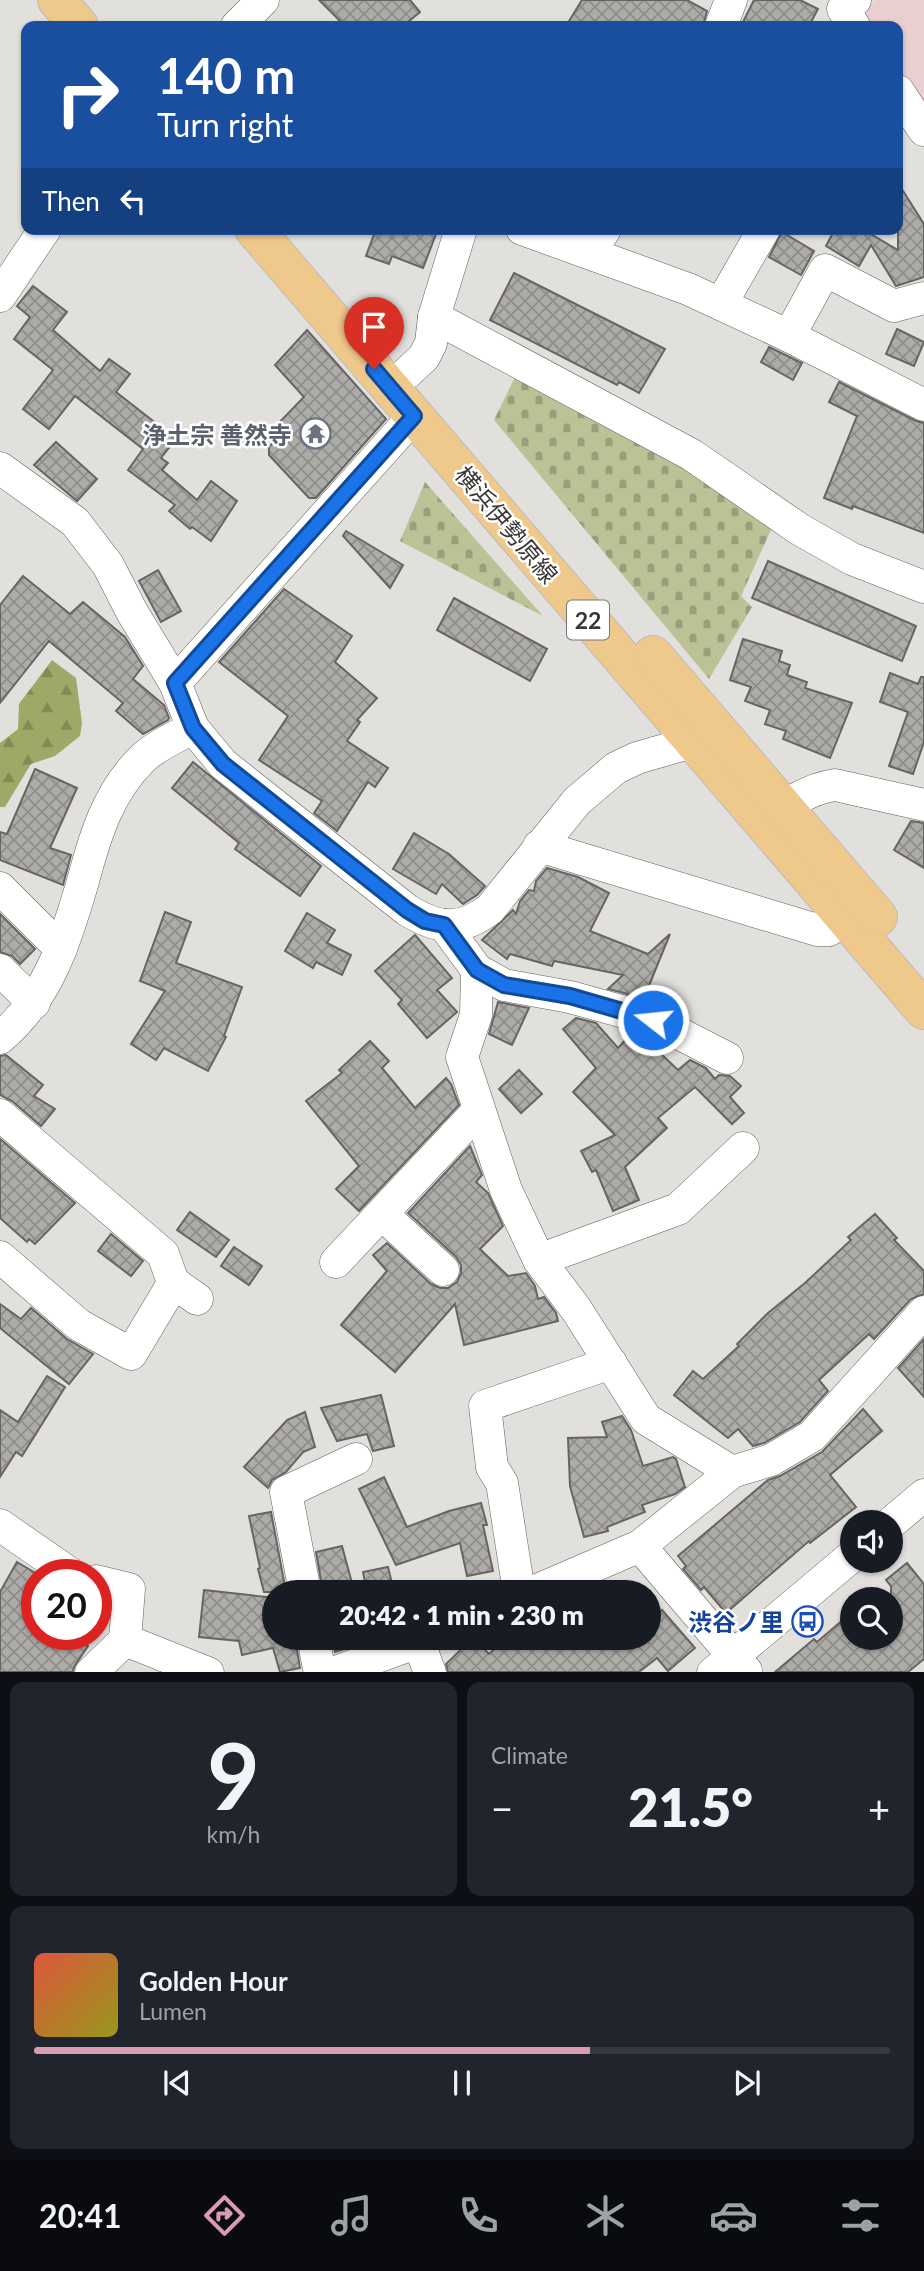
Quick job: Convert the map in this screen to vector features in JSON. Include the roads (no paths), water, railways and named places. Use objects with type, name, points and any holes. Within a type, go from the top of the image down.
[{"type":"main road","points":[[57,0],[75,21]]},
{"type":"main road","points":[[88,0],[106,21]]},
{"type":"main road","name":"横浜伊勢原線","points":[[259,235],[692,742],[773,815],[855,910],[924,1010]]},
{"type":"main road","name":"横浜伊勢原線","points":[[290,235],[736,752],[773,815]]},
{"type":"main road","name":"横浜伊勢原線","points":[[855,910],[924,971]]},
{"type":"street","points":[[242,21],[263,0]]},
{"type":"street","points":[[724,21],[731,0]]},
{"type":"street","points":[[903,98],[924,130]]},
{"type":"street","points":[[0,296],[41,235]]},
{"type":"street","points":[[408,372],[424,357],[431,343],[434,317],[459,235]]},
{"type":"street","points":[[560,235],[597,241],[688,289],[789,336],[924,405]]},
{"type":"street","points":[[721,304],[761,235]]},
{"type":"street","points":[[789,336],[825,270],[894,306],[924,298]]},
{"type":"street","points":[[434,317],[692,455],[799,529],[852,559],[924,587]]},
{"type":"street","points":[[175,683],[414,416]]},
{"type":"street","points":[[0,468],[75,522],[108,565],[132,612],[175,683],[193,728],[223,764],[407,910],[425,921],[461,925],[477,919],[490,909],[577,801],[617,768],[637,758],[692,742],[736,752]]},
{"type":"street","points":[[0,1038],[17,1024],[47,983],[61,949],[106,808],[144,758],[193,728]]},
{"type":"street","points":[[773,815],[820,787],[835,785],[924,805]]},
{"type":"street","points":[[539,846],[817,930],[829,930],[855,910]]},
{"type":"street","points":[[0,888],[61,949]]},
{"type":"street","points":[[444,925],[477,970],[504,985],[570,996],[653,1020],[727,1058]]},
{"type":"street","points":[[0,970],[34,1003]]},
{"type":"street","points":[[477,970],[476,1015],[462,1057],[506,1190],[539,1260],[576,1309],[646,1419],[732,1472]]},
{"type":"street","points":[[336,1262],[479,1110]]},
{"type":"street","points":[[0,1115],[163,1254],[185,1290],[131,1354],[79,1325],[0,1257]]},
{"type":"street","points":[[539,1260],[678,1209],[743,1148]]},
{"type":"street","points":[[382,1214],[443,1270]]},
{"type":"street","points":[[561,1580],[640,1546],[732,1472],[771,1460],[812,1436],[924,1312]]},
{"type":"street","points":[[517,1580],[502,1483],[492,1467],[485,1406],[611,1363]]},
{"type":"street","points":[[303,1580],[286,1492],[356,1459]]},
{"type":"street","points":[[903,1513],[924,1495]]},
{"type":"street","points":[[0,1525],[49,1559]]},
{"type":"street","points":[[640,1546],[731,1667],[840,1567]]},
{"type":"street","points":[[91,1672],[125,1640],[129,1589],[112,1585]]},
{"type":"street","points":[[125,1640],[208,1672]]},
{"type":"street","points":[[315,1650],[320,1672]]},
{"type":"street","points":[[334,1672],[396,1650]]},
{"type":"street","points":[[426,1650],[430,1672]]},
{"type":"place","name":"浄土宗 善然寺","points":[[315,434]]},
{"type":"place","name":"渋谷ノ里","points":[[807,1621]]}]
